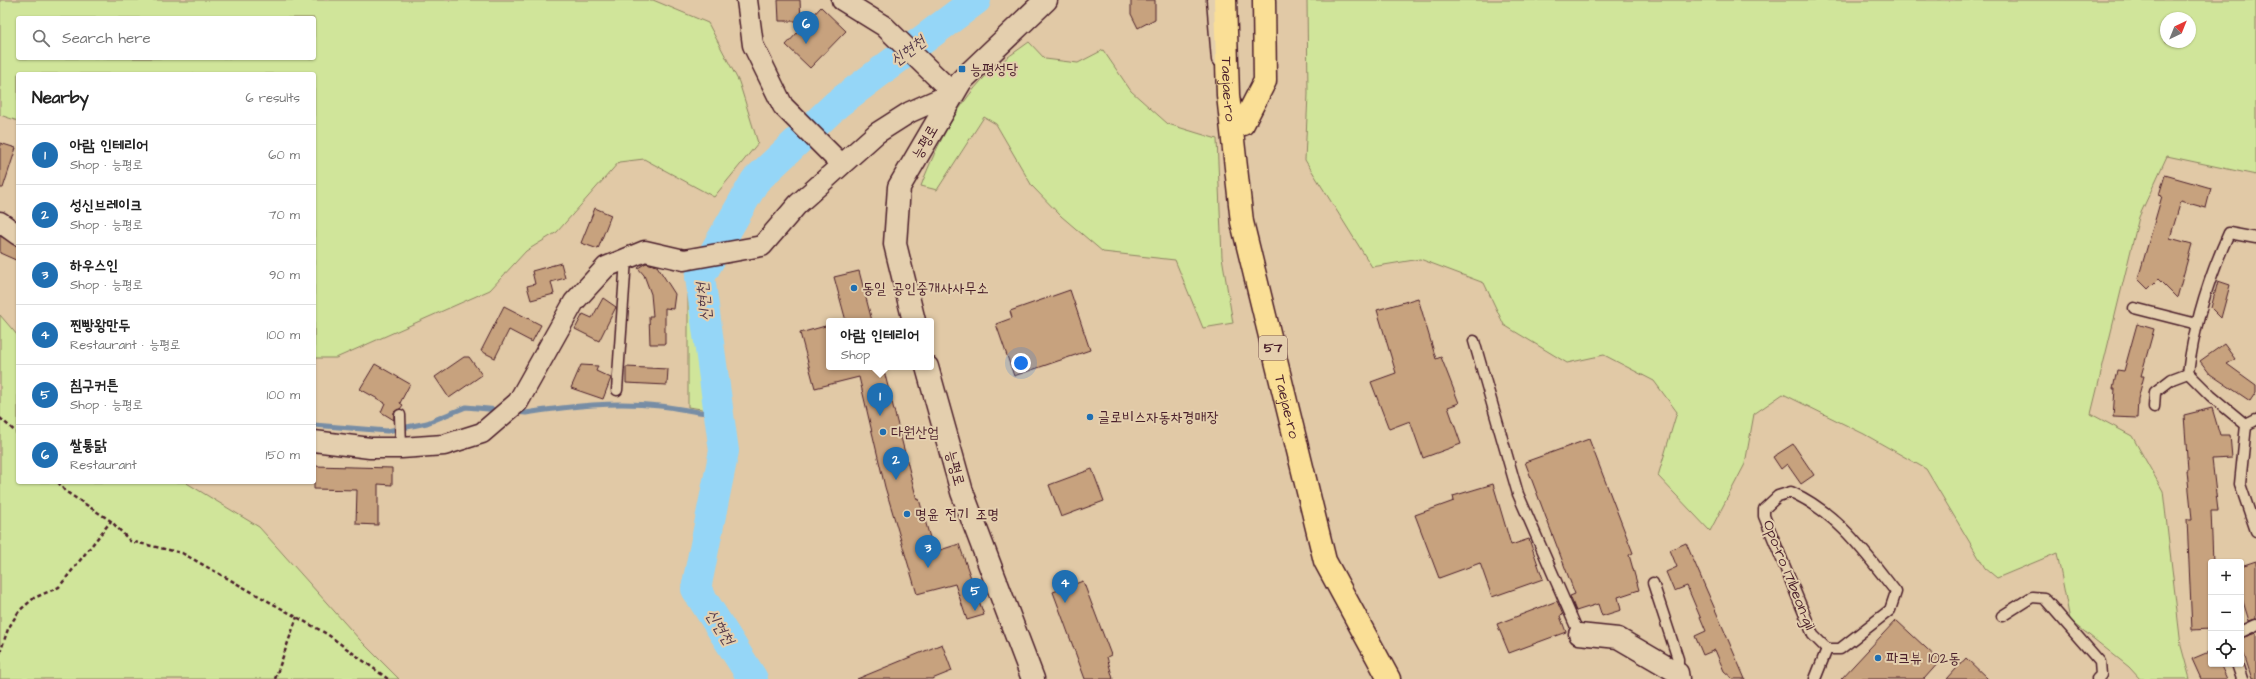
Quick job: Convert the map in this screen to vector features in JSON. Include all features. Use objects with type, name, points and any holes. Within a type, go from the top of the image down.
[{"type":"highway","name":"Taejae-ro","points":[[1225,0],[1228,95],[1237,126],[1256,224],[1293,387],[1337,553],[1402,679]]},
{"type":"highway","name":"Taejae-ro","points":[[1238,0],[1237,126],[1242,222],[1325,561],[1389,679]]},
{"type":"highway","points":[[1237,126],[1266,81],[1264,0]]},
{"type":"main road","name":"능평로","points":[[913,318],[895,244],[899,187],[953,93],[961,82],[1046,0]]},
{"type":"main road","name":"능평로","points":[[928,370],[962,492],[1034,679]]},
{"type":"street","points":[[747,0],[753,45],[783,106],[841,164]]},
{"type":"street","points":[[316,441],[370,448],[401,448],[444,445],[482,433],[518,402],[574,302],[606,267],[645,251],[684,260],[762,246],[798,204],[877,133],[910,112],[953,93],[884,26],[842,0]]},
{"type":"street","points":[[0,222],[16,234]]},
{"type":"street","points":[[1579,634],[1618,638],[1679,676]]},
{"type":"lane","points":[[1212,0],[1218,74],[1237,126]]},
{"type":"lane","points":[[2188,373],[2193,336],[2220,252],[2229,233],[2256,238]]},
{"type":"lane","points":[[617,390],[626,259]]},
{"type":"lane","points":[[2134,308],[2197,324]]},
{"type":"lane","points":[[1474,341],[1518,494],[1579,634]]},
{"type":"lane","points":[[2154,407],[2155,392],[2172,379],[2188,373]]},
{"type":"lane","points":[[2188,373],[2211,396],[2246,425]]},
{"type":"lane","points":[[400,415],[401,448]]},
{"type":"lane","points":[[2246,425],[2256,420]]},
{"type":"lane","points":[[2246,425],[2240,484],[2256,531]]},
{"type":"lane","name":"Opo-ro 171beon-gil","points":[[1792,492],[1806,498],[1846,530],[1896,592],[1890,610],[1840,649],[1827,648],[1813,635],[1764,516],[1764,509],[1778,496],[1792,492]]},
{"type":"lane","points":[[1653,583],[1678,659],[1679,676]]},
{"type":"lane","points":[[2002,616],[2032,597],[2044,598],[2100,662],[2101,675],[2097,679]]},
{"type":"lane","points":[[2243,631],[2256,625]]},
{"type":"lane","points":[[1815,679],[1827,648]]},
{"type":"lane","points":[[2238,667],[2242,679]]},
{"type":"path","points":[[0,418],[16,432]]},
{"type":"path","points":[[60,484],[65,491],[111,521],[130,541],[182,552],[327,634],[388,679]]},
{"type":"path","points":[[0,653],[8,629],[19,611],[34,598],[59,587],[111,521]]},
{"type":"path","points":[[275,679],[297,617]]},
{"type":"green space","points":[[0,0],[653,0],[708,23],[739,82],[758,143],[714,197],[644,159],[619,162],[557,232],[526,251],[490,290],[336,358],[316,358],[316,72],[16,72],[16,120],[0,115]]},
{"type":"green space","points":[[1307,0],[2256,0],[2256,175],[2167,156],[2139,217],[2091,414],[2132,436],[2163,491],[2181,646],[2190,679],[2140,679],[2129,667],[2070,620],[2057,553],[1997,578],[1985,568],[1926,469],[1864,434],[1783,394],[1754,414],[1745,464],[1710,531],[1658,476],[1677,412],[1654,381],[1604,355],[1567,363],[1504,325],[1484,283],[1420,259],[1372,267],[1305,160],[1308,94]]},
{"type":"green space","points":[[1029,42],[1045,59],[1078,63],[1103,50],[1131,91],[1168,124],[1217,139],[1222,257],[1233,323],[1203,328],[1175,260],[1103,252],[1061,216],[1032,186],[996,124],[984,117],[937,190],[921,186],[934,154],[950,123],[970,94],[993,69]]},
{"type":"green space","points":[[698,270],[697,280],[715,411],[688,407],[688,271]]},
{"type":"green space","points":[[0,315],[16,334],[16,484],[188,484],[259,527],[360,640],[399,679],[0,679]]},
{"type":"building","points":[[778,0],[800,0],[801,21],[779,21]]},
{"type":"building","points":[[1131,0],[1155,0],[1155,19],[1138,28],[1131,14]]},
{"type":"building","points":[[821,7],[846,31],[810,68],[786,45]]},
{"type":"building","points":[[0,143],[16,148],[3,188],[0,188]]},
{"type":"building","points":[[2165,175],[2211,188],[2206,208],[2181,201],[2170,238],[2192,244],[2177,298],[2158,279],[2148,289],[2138,279],[2162,196],[2159,195]]},
{"type":"building","points":[[595,208],[611,215],[598,249],[581,243]]},
{"type":"building","points":[[0,236],[16,245],[16,260],[0,253]]},
{"type":"building","points":[[561,263],[565,278],[551,282],[554,294],[531,300],[527,286],[535,284],[532,271]]},
{"type":"building","points":[[646,263],[657,266],[675,294],[673,309],[665,308],[665,344],[650,344],[649,316],[653,316],[651,294],[644,275],[638,268]]},
{"type":"building","points":[[859,271],[871,318],[845,318],[834,277]]},
{"type":"building","points":[[2218,281],[2230,285],[2221,318],[2211,308]]},
{"type":"building","points":[[1070,290],[1090,350],[1014,376],[996,324],[1012,318],[1010,311]]},
{"type":"building","points":[[603,298],[616,307],[599,341],[575,329],[583,314],[592,318]]},
{"type":"building","points":[[1418,298],[1436,359],[1441,357],[1459,403],[1448,407],[1461,444],[1423,458],[1410,421],[1389,429],[1371,382],[1396,373],[1377,310]]},
{"type":"building","points":[[504,306],[541,325],[532,342],[509,330],[495,358],[481,351]]},
{"type":"building","points":[[2137,324],[2154,329],[2141,376],[2144,376],[2138,399],[2137,418],[2113,417],[2115,389],[2113,389],[2117,370],[2124,371]]},
{"type":"building","points":[[826,326],[826,370],[884,370],[917,500],[919,499],[934,552],[959,544],[984,615],[967,620],[955,584],[917,594],[885,487],[859,377],[815,388],[800,333]]},
{"type":"building","points":[[2224,344],[2235,359],[2227,364],[2256,385],[2256,392],[2250,401],[2210,374],[2200,361]]},
{"type":"building","points":[[464,357],[469,357],[482,375],[449,398],[435,377]]},
{"type":"building","points":[[375,364],[410,384],[400,403],[403,405],[400,409],[394,412],[394,420],[381,412],[385,403],[360,389]]},
{"type":"building","points":[[581,365],[598,366],[596,371],[611,378],[603,399],[571,388]]},
{"type":"building","points":[[626,367],[668,369],[667,385],[626,383]]},
{"type":"building","points":[[2212,408],[2220,435],[2230,435],[2232,458],[2212,459],[2218,511],[2211,511],[2213,559],[2208,559],[2208,629],[2192,630],[2187,519],[2192,519],[2187,471],[2184,415]]},
{"type":"building","points":[[1589,439],[1633,553],[1629,555],[1639,590],[1618,597],[1621,610],[1602,616],[1598,604],[1576,611],[1570,596],[1575,594],[1525,462]]},
{"type":"building","points":[[1793,444],[1814,475],[1801,484],[1787,464],[1781,469],[1773,457]]},
{"type":"building","points":[[316,466],[392,468],[392,485],[378,484],[378,525],[356,524],[357,490],[314,489],[314,484],[316,484]]},
{"type":"building","points":[[1092,469],[1104,501],[1061,517],[1049,485]]},
{"type":"building","points":[[1493,484],[1511,545],[1529,539],[1543,579],[1492,597],[1480,563],[1439,578],[1415,515],[1454,501],[1453,496]]},
{"type":"building","points":[[1686,543],[1745,679],[1733,679],[1724,671],[1715,650],[1703,655],[1695,636],[1706,631],[1687,586],[1674,591],[1666,572],[1677,567],[1670,550]]},
{"type":"building","points":[[2256,561],[2256,619],[2249,621],[2244,605],[2244,565]]},
{"type":"building","points":[[1083,581],[1111,655],[1107,657],[1113,679],[1085,679],[1053,592]]},
{"type":"building","points":[[1557,601],[1563,615],[1560,616],[1566,632],[1509,653],[1497,624]]},
{"type":"building","points":[[1896,620],[1940,661],[1924,679],[1841,679]]},
{"type":"building","points":[[2256,633],[2256,679],[2252,679],[2244,654],[2244,637]]},
{"type":"building","points":[[942,644],[952,671],[932,679],[857,679]]},
{"type":"building","points":[[2208,652],[2208,667],[2221,667],[2227,679],[2201,679],[2192,659]]},
{"type":"building","points":[[1966,658],[1988,679],[1947,679]]},
{"type":"waterway","name":"신현천","points":[[753,679],[696,589],[724,451],[700,277],[755,181],[837,104],[976,0]]},
{"type":"waterway","points":[[515,412],[526,413],[576,406],[626,404],[660,406],[718,414]]},
{"type":"waterway","points":[[316,425],[387,431],[427,423],[466,407],[499,410]]},
{"type":"place","name":"쌀통닭","points":[[806,44]]},
{"type":"place","name":"능평성당","points":[[962,69]]},
{"type":"place","name":"동일 공인중개사사무소","points":[[854,288]]},
{"type":"place","name":"아람 인테리어","points":[[880,416]]},
{"type":"place","name":"글로비스자동차경매장","points":[[1090,417]]},
{"type":"place","name":"다원산업","points":[[883,432]]},
{"type":"place","name":"성신브레이크","points":[[896,480]]},
{"type":"place","name":"명윤 전기 조명","points":[[907,514]]},
{"type":"place","name":"하우스인","points":[[928,568]]},
{"type":"place","name":"찐빵왕만두","points":[[1065,603]]},
{"type":"place","name":"침구커튼","points":[[975,611]]},
{"type":"place","name":"파크뷰 102동","points":[[1878,658]]}]
